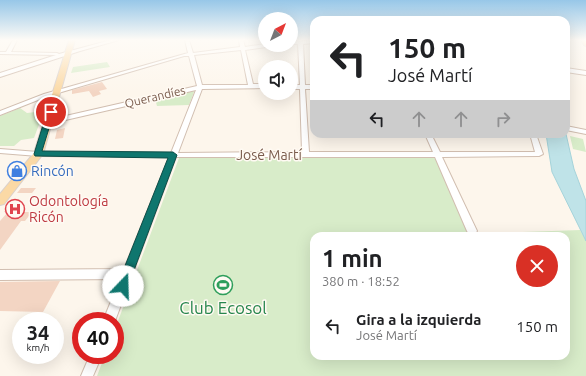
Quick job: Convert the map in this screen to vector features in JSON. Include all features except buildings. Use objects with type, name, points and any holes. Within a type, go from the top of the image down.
[{"type":"main road","points":[[0,201],[38,154],[57,92],[64,58]]},
{"type":"street","points":[[0,75],[52,58]]},
{"type":"street","points":[[0,113],[57,92],[178,58]]},
{"type":"street","points":[[113,312],[200,86],[192,58]]},
{"type":"street","points":[[245,58],[251,86]]},
{"type":"street","points":[[301,58],[306,155]]},
{"type":"street","points":[[570,71],[586,73]]},
{"type":"street","name":"Querandíes","points":[[48,122],[200,86],[258,86]]},
{"type":"street","points":[[298,87],[310,87]]},
{"type":"street","points":[[570,129],[586,132]]},
{"type":"street","points":[[430,138],[472,231]]},
{"type":"street","name":"José Martí","points":[[0,152],[38,154],[173,155],[539,154],[534,138]]},
{"type":"street","points":[[0,275],[128,274]]},
{"type":"street","points":[[88,376],[93,364]]},
{"type":"green space","points":[[107,62],[110,67],[71,73],[73,67]]},
{"type":"green space","points":[[193,90],[194,92],[189,105],[157,106],[155,99]]},
{"type":"green space","points":[[20,108],[27,113],[44,111],[34,138],[21,140],[14,146],[0,146],[0,116]]},
{"type":"green space","points":[[570,136],[583,139],[586,152],[573,149]]},
{"type":"green space","name":"Club Ecosol","points":[[431,157],[436,159],[469,232],[310,232],[310,360],[570,360],[570,232],[525,232],[580,230],[586,241],[586,376],[97,376],[102,364],[124,364],[124,312],[121,312],[179,158]]},
{"type":"water","points":[[547,138],[567,138],[574,169],[586,201],[586,241],[552,172]]},
{"type":"place","name":"Rincón","points":[[17,171]]},
{"type":"place","name":"Odontología Ricón","points":[[15,209]]},
{"type":"place","name":"Club Ecosol","points":[[223,285]]},
{"type":"route","points":[[51,112],[38,154],[173,155],[123,286]]}]
